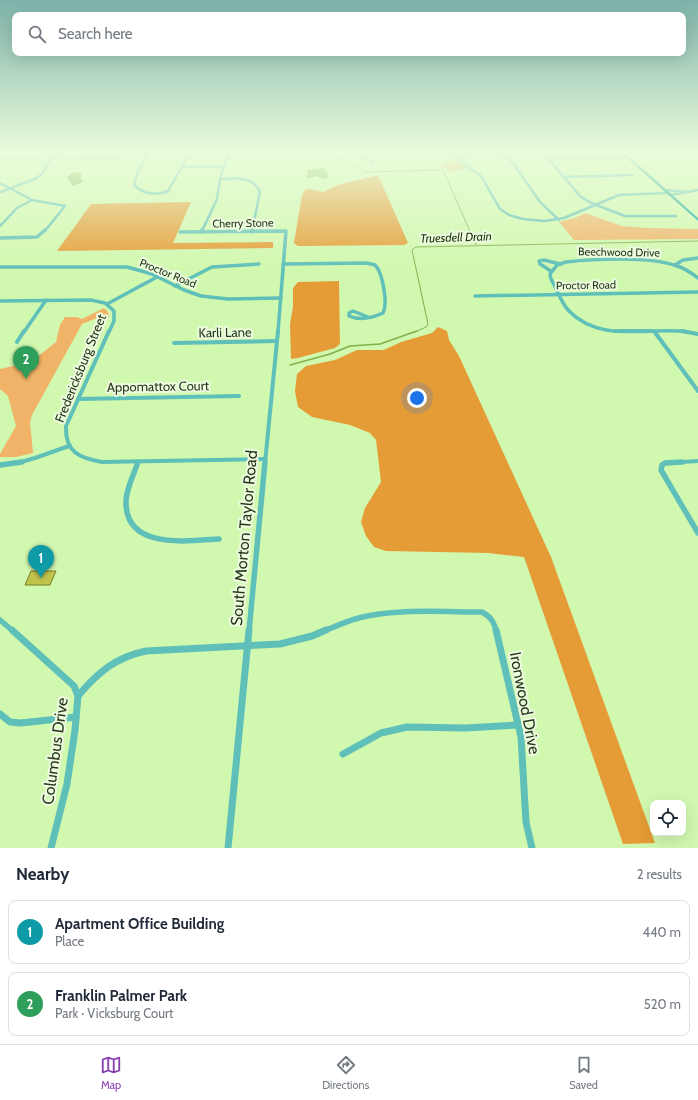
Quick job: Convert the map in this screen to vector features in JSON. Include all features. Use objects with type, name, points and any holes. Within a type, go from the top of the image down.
[{"type":"street","points":[[0,238],[37,237],[42,234],[64,205],[44,204],[32,200],[17,192]]},
{"type":"street","points":[[142,192],[165,193],[167,192]]},
{"type":"street","name":"Cherry Stone","points":[[201,232],[217,198],[218,192]]},
{"type":"street","points":[[252,232],[260,192]]},
{"type":"street","points":[[489,192],[497,206],[504,212],[529,220],[559,220],[619,195],[688,192]]},
{"type":"street","points":[[533,192],[540,202],[559,220]]},
{"type":"street","points":[[576,192],[581,197],[595,205],[613,212],[632,216],[676,216]]},
{"type":"street","points":[[668,193],[688,192]]},
{"type":"street","points":[[668,193],[698,220]]},
{"type":"street","points":[[0,226],[17,208],[32,200]]},
{"type":"street","name":"Cherry Stone","points":[[180,232],[286,231]]},
{"type":"street","name":"South Morton Taylor Road","points":[[228,848],[281,298],[286,231]]},
{"type":"street","points":[[675,265],[684,260],[698,258]]},
{"type":"street","name":"Beechwood Drive","points":[[551,271],[540,264],[539,261],[544,260],[560,264],[575,261],[648,259],[675,265],[690,272],[698,278]]},
{"type":"street","points":[[283,264],[363,262],[375,264],[381,274],[386,308],[383,313],[368,317]]},
{"type":"street","points":[[175,286],[216,266],[259,264]]},
{"type":"street","name":"Beechwood Drive","points":[[551,271],[560,264]]},
{"type":"street","name":"Proctor Road","points":[[0,267],[121,267],[140,270],[157,276],[192,293],[213,298],[281,298]]},
{"type":"street","name":"Beechwood Drive","points":[[551,271],[551,279],[571,313],[579,320],[591,326],[616,332],[678,330],[698,334]]},
{"type":"street","points":[[107,304],[157,276]]},
{"type":"street","name":"Proctor Road","points":[[475,296],[698,292]]},
{"type":"street","points":[[17,342],[46,300]]},
{"type":"street","name":"Fredericksburg Street","points":[[0,301],[101,301],[107,304],[114,311],[114,321],[66,426],[66,437],[69,446]]},
{"type":"street","points":[[654,331],[698,391]]},
{"type":"street","name":"Karli Lane","points":[[174,343],[276,341]]},
{"type":"street","name":"Appomattox Court","points":[[78,399],[239,396]]},
{"type":"street","points":[[0,465],[32,460],[69,446],[78,455],[93,461],[138,462],[265,459]]},
{"type":"street","points":[[138,462],[128,492],[126,505],[130,519],[136,529],[148,537],[162,541],[219,539]]},
{"type":"street","points":[[698,462],[665,463],[661,468],[662,473],[698,533]]},
{"type":"street","name":"Ironwood Drive","points":[[247,646],[280,644],[298,640],[355,619],[374,615],[468,611],[487,614],[494,623],[518,725],[522,750],[523,790],[526,822],[532,848]]},
{"type":"street","name":"Columbus Drive","points":[[0,620],[74,686],[78,696],[67,784],[50,848]]},
{"type":"street","points":[[78,696],[103,670],[115,661],[132,653],[247,646]]},
{"type":"street","points":[[0,714],[10,722],[22,723],[76,717]]},
{"type":"street","points":[[343,754],[381,733],[407,727],[466,728],[518,725]]},
{"type":"shaded area","points":[[304,192],[385,192],[408,243],[404,245],[298,246],[294,243],[302,195]]},
{"type":"shaded area","points":[[191,202],[173,243],[273,242],[273,248],[57,251],[91,204]]},
{"type":"shaded area","points":[[585,213],[622,226],[698,229],[698,239],[574,240],[559,222],[575,218]]},
{"type":"shaded area","points":[[339,281],[340,344],[335,348],[291,359],[290,324],[293,307],[293,288],[298,282]]},
{"type":"shaded area","points":[[104,308],[108,312],[109,317],[97,318],[82,324],[32,415],[30,422],[33,453],[16,457],[0,457],[0,454],[16,426],[8,396],[0,389],[0,369],[31,362],[56,342],[60,325],[65,317],[77,317],[82,319]]},
{"type":"shaded area","points":[[438,327],[447,331],[449,340],[459,356],[551,557],[650,829],[650,836],[652,836],[655,843],[623,844],[524,557],[488,553],[386,551],[374,547],[366,536],[361,522],[365,508],[381,482],[376,440],[370,433],[350,425],[312,417],[298,407],[295,391],[297,374],[306,366],[335,360],[357,350],[384,350],[401,342],[432,333]]},
{"type":"building","points":[[31,571],[56,571],[50,585],[25,585]]},
{"type":"waterway","points":[[452,192],[476,245]]},
{"type":"waterway","name":"Truesdell Drain","points":[[415,332],[426,327],[428,324],[412,250],[416,247],[698,241]]},
{"type":"waterway","name":"Truesdell Drain","points":[[290,365],[330,354],[350,346],[380,344],[417,331]]},
{"type":"place","name":"Franklin Palmer Park","points":[[26,379]]},
{"type":"place","name":"Apartment Office Building","points":[[41,578]]}]
